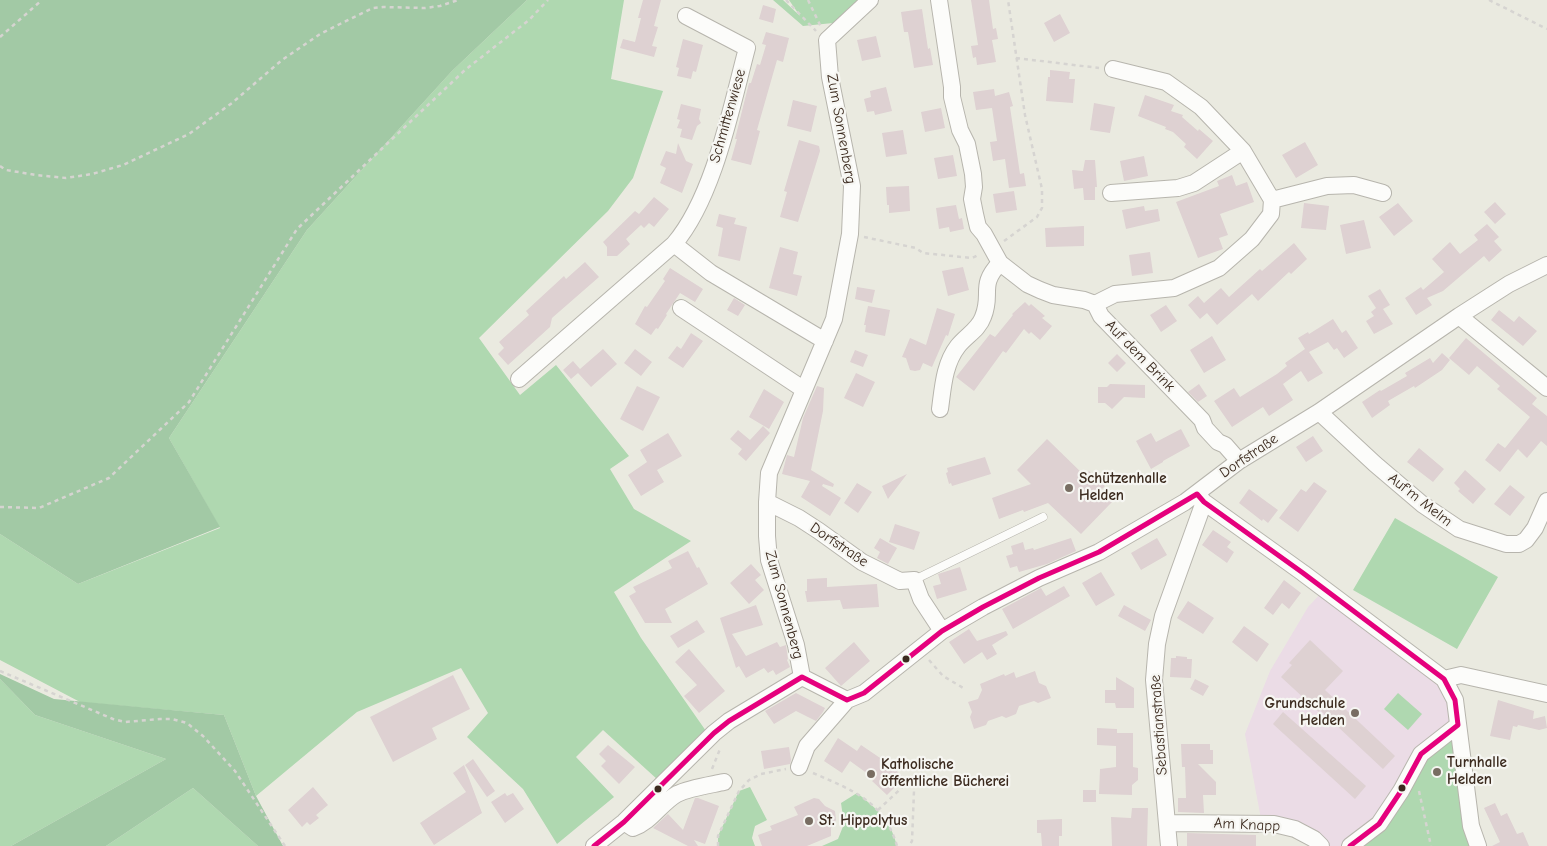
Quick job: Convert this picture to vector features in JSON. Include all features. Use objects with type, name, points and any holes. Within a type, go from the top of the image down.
[{"type":"street","points":[[826,40],[870,0]]},
{"type":"street","name":"Auf dem Brink","points":[[939,0],[952,97],[973,174],[974,187],[972,199],[975,214],[978,227],[996,256],[1012,273],[1040,290],[1053,295],[1096,304],[1101,316],[1202,420],[1205,428],[1218,442],[1225,445],[1239,461]]},
{"type":"street","name":"Schmittenwiese","points":[[519,379],[674,244],[685,231],[708,183],[747,48],[686,16]]},
{"type":"street","name":"Zum Sonnenberg","points":[[802,677],[796,645],[769,560],[767,502],[769,473],[834,319],[850,234],[852,186],[830,77],[826,40]]},
{"type":"street","points":[[1096,304],[1115,294],[1174,288],[1219,268],[1252,239],[1271,214],[1272,200],[1244,150],[1201,107],[1166,82],[1113,69]]},
{"type":"street","points":[[1111,193],[1178,188],[1194,183],[1244,150]]},
{"type":"street","points":[[1272,200],[1327,186],[1354,185],[1383,193]]},
{"type":"street","points":[[674,244],[711,273],[825,341]]},
{"type":"street","points":[[940,408],[945,372],[958,346],[981,323],[986,308],[987,281],[996,256]]},
{"type":"street","name":"Dorfstraße","points":[[847,700],[864,693],[942,631],[983,606],[1039,578],[1100,552],[1200,498],[1239,461],[1319,412],[1509,284],[1547,265]]},
{"type":"street","points":[[680,308],[803,389]]},
{"type":"street","points":[[1459,316],[1547,388]]},
{"type":"street","name":"Auf'm Melm","points":[[1319,412],[1375,464],[1459,530],[1506,544],[1519,544],[1526,540],[1534,528],[1547,501]]},
{"type":"street","points":[[1200,498],[1444,679],[1455,700],[1470,826],[1478,846]]},
{"type":"street","name":"Sebastianstraße","points":[[1169,846],[1154,680],[1157,644],[1163,616],[1200,498]]},
{"type":"street","name":"Dorfstraße","points":[[767,502],[806,522],[838,543],[862,562],[900,581],[914,580]]},
{"type":"street","points":[[914,580],[921,599],[942,631]]},
{"type":"street","points":[[1444,679],[1461,675],[1547,694]]},
{"type":"street","points":[[594,846],[624,822],[714,733],[729,721],[802,677],[847,700],[807,746],[799,767]]},
{"type":"street","points":[[1350,846],[1379,824],[1413,769],[1420,754],[1458,725]]},
{"type":"street","points":[[624,822],[633,828],[641,825],[677,794],[724,782]]},
{"type":"street","name":"Am Knapp","points":[[1168,822],[1274,824],[1295,829],[1321,846]]},
{"type":"lane","points":[[914,580],[1043,517]]},
{"type":"path","points":[[0,37],[42,0]]},
{"type":"path","points":[[0,166],[6,170],[66,178],[92,174],[122,165],[189,134],[232,103],[282,60],[312,39],[340,24],[373,8],[383,6],[425,8],[440,6],[458,0]]},
{"type":"path","points":[[0,507],[39,508],[108,478],[189,402],[297,230],[465,70],[529,20],[548,0]]},
{"type":"path","points":[[786,0],[826,40]]},
{"type":"path","points":[[808,0],[826,40]]},
{"type":"path","points":[[850,234],[916,248],[923,253],[972,258],[996,256],[1037,217],[1042,208],[1042,189],[1025,115],[1008,0]]},
{"type":"path","points":[[1488,0],[1547,29]]},
{"type":"path","points":[[1016,58],[1113,69]]},
{"type":"path","points":[[915,653],[926,656],[943,676],[965,688]]},
{"type":"path","points":[[0,670],[113,719],[125,722],[166,719],[187,723],[203,736],[235,771],[285,846]]},
{"type":"path","points":[[707,785],[721,747]]},
{"type":"path","points":[[718,846],[718,836],[740,791],[749,780],[761,774],[799,767],[857,793],[878,810],[892,829],[897,846]]},
{"type":"path","points":[[1413,769],[1431,846]]},
{"type":"path","points":[[878,810],[910,780],[914,791],[912,841],[909,846]]},
{"type":"shaded area","name":"Grundschule Helden","points":[[1324,590],[1444,679],[1458,725],[1351,846],[1321,846],[1262,824],[1245,734],[1270,671],[1308,607]]},
{"type":"green space","points":[[0,0],[527,0],[452,71],[307,230],[169,438],[220,527],[78,584],[0,534]]},
{"type":"green space","points":[[527,0],[624,0],[611,79],[663,91],[633,178],[608,211],[479,338],[520,395],[556,365],[629,456],[610,469],[634,509],[691,541],[614,592],[641,638],[706,731],[658,780],[603,730],[576,757],[614,797],[557,844],[523,789],[467,737],[488,713],[461,668],[357,712],[256,796],[224,715],[80,702],[0,660],[0,534],[78,584],[220,528],[169,438],[307,230],[452,71]]},
{"type":"green space","points":[[773,0],[783,0],[800,16],[789,0],[863,0],[846,18],[833,23],[803,26]]},
{"type":"green space","points":[[1395,518],[1498,577],[1457,649],[1353,590]]},
{"type":"green space","points":[[0,674],[54,699],[224,715],[256,796],[283,846],[258,846],[193,788],[106,846],[11,846],[166,759],[35,715],[0,679]]},
{"type":"green space","points":[[0,679],[35,715],[166,759],[11,846],[0,846]]},
{"type":"green space","points":[[1398,693],[1422,714],[1408,730],[1384,709]]},
{"type":"green space","name":"Turnhalle Helden","points":[[1458,725],[1478,846],[1350,846],[1379,824],[1421,754]]},
{"type":"green space","points":[[750,787],[767,820],[755,826],[752,838],[755,846],[718,846],[718,836],[739,791]]},
{"type":"green space","points":[[193,788],[258,846],[106,846]]},
{"type":"green space","points":[[857,793],[887,822],[897,846],[822,846],[838,839],[844,824],[841,803]]},
{"type":"building","points":[[643,0],[661,0],[654,26],[658,27],[652,46],[657,47],[654,57],[620,48],[623,39],[635,42],[641,18],[638,18]]},
{"type":"building","points":[[971,0],[989,0],[993,29],[996,28],[998,39],[992,40],[996,62],[977,65],[976,57],[973,58],[971,46],[978,45]]},
{"type":"building","points":[[763,5],[776,9],[773,23],[759,19]]},
{"type":"building","points":[[922,9],[928,49],[930,48],[933,65],[914,68],[908,32],[904,32],[901,12]]},
{"type":"building","points":[[1060,14],[1070,33],[1054,42],[1044,23]]},
{"type":"building","points":[[766,32],[789,38],[783,62],[777,60],[757,130],[760,131],[751,165],[731,160],[749,83],[751,83],[757,64],[760,65],[766,45],[762,44]]},
{"type":"building","points":[[876,36],[881,57],[862,61],[857,40]]},
{"type":"building","points":[[683,39],[703,45],[696,72],[693,71],[691,79],[677,76],[679,68],[676,67]]},
{"type":"building","points":[[1050,70],[1070,72],[1069,79],[1075,79],[1073,103],[1046,101]]},
{"type":"building","points":[[886,87],[892,111],[875,115],[874,111],[867,112],[864,99],[871,97],[870,91]]},
{"type":"building","points":[[994,89],[995,96],[1009,92],[1013,106],[1010,107],[1020,174],[1024,173],[1026,186],[1009,188],[1005,159],[993,161],[990,142],[997,141],[992,108],[976,110],[973,92]]},
{"type":"building","points":[[1145,95],[1174,105],[1171,111],[1183,115],[1182,117],[1198,131],[1199,129],[1213,141],[1197,159],[1184,147],[1186,144],[1173,132],[1165,129],[1166,127],[1138,116]]},
{"type":"building","points":[[793,100],[817,106],[811,132],[787,126]]},
{"type":"building","points":[[1094,103],[1115,107],[1110,133],[1090,130]]},
{"type":"building","points":[[681,104],[701,109],[699,119],[701,123],[697,126],[692,140],[680,137],[682,129],[677,128],[680,120],[677,119]]},
{"type":"building","points":[[941,108],[945,128],[925,132],[921,112]]},
{"type":"building","points":[[903,130],[907,154],[886,157],[882,133]]},
{"type":"building","points":[[799,140],[819,146],[820,151],[798,222],[780,217],[787,192],[784,191]]},
{"type":"building","points":[[1305,142],[1318,165],[1296,178],[1282,155]]},
{"type":"building","points":[[678,143],[686,161],[693,164],[682,193],[660,183],[666,168],[660,165],[666,151],[676,154]]},
{"type":"building","points":[[953,155],[957,176],[938,179],[934,158]]},
{"type":"building","points":[[1144,156],[1148,176],[1124,181],[1120,161]]},
{"type":"building","points":[[1085,160],[1095,160],[1097,187],[1095,187],[1095,200],[1084,200],[1083,188],[1074,189],[1072,170],[1083,171]]},
{"type":"building","points":[[1232,175],[1236,186],[1247,182],[1254,202],[1220,214],[1228,235],[1219,238],[1223,249],[1198,258],[1176,202],[1219,186],[1217,181]]},
{"type":"building","points":[[909,186],[910,211],[889,213],[886,187]]},
{"type":"building","points":[[1014,191],[1017,210],[996,213],[993,194]]},
{"type":"building","points":[[654,197],[669,209],[654,227],[649,223],[644,228],[641,225],[626,239],[630,244],[617,256],[607,256],[607,247],[603,242],[635,211],[639,214]]},
{"type":"building","points":[[1495,202],[1506,214],[1495,224],[1484,212]]},
{"type":"building","points":[[1304,203],[1329,206],[1326,230],[1301,228]]},
{"type":"building","points":[[1398,203],[1413,221],[1394,236],[1379,217]]},
{"type":"building","points":[[956,205],[959,219],[962,218],[964,229],[950,232],[949,227],[939,229],[936,208]]},
{"type":"building","points":[[1144,206],[1145,211],[1158,209],[1160,221],[1126,229],[1122,210]]},
{"type":"building","points":[[719,214],[736,218],[734,224],[747,227],[740,261],[718,256],[723,228],[716,226]]},
{"type":"building","points":[[1364,220],[1371,248],[1346,254],[1340,225]]},
{"type":"building","points":[[1487,224],[1499,237],[1494,241],[1502,250],[1489,262],[1484,256],[1443,291],[1427,298],[1432,305],[1416,315],[1405,298],[1421,287],[1423,290],[1444,272],[1432,259],[1450,242],[1460,254],[1478,240],[1474,235]]},
{"type":"building","points":[[1084,226],[1084,246],[1046,247],[1045,228]]},
{"type":"building","points":[[1294,243],[1307,259],[1291,274],[1289,272],[1258,301],[1252,294],[1217,325],[1207,313],[1200,319],[1188,305],[1198,296],[1204,303],[1221,288],[1229,297],[1260,269],[1262,271]]},
{"type":"building","points":[[780,247],[798,252],[793,274],[802,276],[797,296],[769,288]]},
{"type":"building","points":[[1150,252],[1153,273],[1132,276],[1129,255]]},
{"type":"building","points":[[585,262],[599,277],[552,318],[550,327],[508,365],[498,354],[504,348],[499,342],[529,315],[526,311],[564,276],[566,279]]},
{"type":"building","points":[[963,267],[969,290],[948,296],[942,271]]},
{"type":"building","points":[[670,268],[703,289],[695,302],[680,293],[658,329],[656,328],[651,335],[635,324],[645,306],[647,307],[665,281],[663,279]]},
{"type":"building","points":[[857,287],[875,290],[872,303],[855,299]]},
{"type":"building","points":[[1380,289],[1390,305],[1383,309],[1393,324],[1374,334],[1366,321],[1374,316],[1371,312],[1376,308],[1368,296]]},
{"type":"building","points":[[734,298],[745,305],[738,316],[727,310]]},
{"type":"building","points":[[1025,302],[1029,306],[1031,304],[1045,316],[1042,318],[1052,326],[1040,340],[1024,329],[1006,353],[1003,351],[974,391],[956,377],[990,334],[995,337],[1012,314]]},
{"type":"building","points":[[1166,305],[1177,321],[1161,332],[1150,315]]},
{"type":"building","points":[[868,306],[890,310],[885,336],[865,332],[866,325],[864,325]]},
{"type":"building","points":[[937,308],[955,314],[948,336],[946,335],[932,367],[923,363],[920,370],[910,370],[906,358],[902,357],[910,338],[926,345]]},
{"type":"building","points":[[1499,310],[1514,322],[1519,316],[1537,331],[1523,346],[1491,320]]},
{"type":"building","points":[[1333,319],[1342,333],[1346,330],[1358,348],[1344,358],[1337,348],[1334,350],[1328,342],[1309,352],[1323,373],[1308,382],[1301,371],[1283,384],[1293,400],[1269,416],[1263,407],[1232,427],[1214,401],[1234,388],[1240,397],[1277,374],[1287,366],[1285,363],[1305,349],[1298,338],[1308,332],[1309,334]]},
{"type":"building","points":[[691,333],[703,341],[683,368],[668,358],[677,346],[681,349]]},
{"type":"building","points":[[1212,336],[1226,360],[1204,373],[1190,350]]},
{"type":"building","points":[[1466,338],[1537,398],[1532,404],[1547,416],[1547,446],[1541,441],[1527,458],[1518,449],[1500,472],[1485,460],[1498,443],[1505,448],[1530,417],[1497,389],[1500,386],[1477,366],[1469,375],[1449,358]]},
{"type":"building","points":[[603,349],[617,364],[591,387],[578,373],[571,379],[563,370],[573,361],[580,369]]},
{"type":"building","points":[[635,349],[652,362],[641,376],[624,363]]},
{"type":"building","points":[[855,350],[868,355],[863,367],[850,362]]},
{"type":"building","points":[[1442,353],[1450,360],[1442,370],[1415,388],[1414,386],[1388,401],[1390,405],[1372,418],[1362,402],[1407,376],[1405,373],[1430,358],[1433,363]]},
{"type":"building","points":[[1117,354],[1126,363],[1117,372],[1108,363]]},
{"type":"building","points":[[856,373],[875,382],[863,407],[844,398]]},
{"type":"building","points":[[1110,384],[1145,385],[1145,398],[1124,397],[1112,409],[1105,403],[1098,403],[1098,387],[1107,387]]},
{"type":"building","points":[[1199,384],[1207,396],[1198,402],[1188,392]]},
{"type":"building","points":[[637,386],[660,397],[643,431],[620,419]]},
{"type":"building","points":[[817,386],[824,388],[823,411],[811,470],[834,484],[833,487],[823,484],[822,486],[841,498],[830,516],[801,497],[810,481],[782,474],[787,455],[794,457],[803,418]]},
{"type":"building","points":[[764,389],[784,402],[769,429],[749,417]]},
{"type":"building","points":[[763,426],[770,433],[746,461],[738,454],[742,449],[730,439],[738,430],[750,440]]},
{"type":"building","points":[[1181,429],[1190,446],[1151,469],[1136,441],[1151,433],[1156,442]]},
{"type":"building","points":[[668,433],[682,456],[657,470],[664,482],[641,496],[628,475],[647,462],[640,450]]},
{"type":"building","points":[[1313,436],[1323,451],[1306,462],[1296,447]]},
{"type":"building","name":"Schützenhalle Helden","points":[[1047,439],[1085,476],[1089,471],[1105,486],[1100,491],[1112,502],[1081,534],[1048,503],[999,519],[992,498],[1031,484],[1017,470]]},
{"type":"building","points":[[1419,448],[1444,469],[1433,482],[1407,462]]},
{"type":"building","points":[[985,457],[991,474],[952,486],[951,483],[949,484],[946,473],[948,472],[947,468]]},
{"type":"building","points":[[1465,470],[1486,489],[1473,504],[1458,491],[1460,489],[1454,483]]},
{"type":"building","points":[[907,474],[888,499],[882,486]]},
{"type":"building","points":[[1314,482],[1327,491],[1298,532],[1279,518],[1301,489],[1306,492]]},
{"type":"building","points":[[857,483],[872,492],[858,513],[844,503]]},
{"type":"building","points":[[1510,485],[1525,497],[1510,516],[1494,504]]},
{"type":"building","points":[[1249,489],[1278,510],[1268,523],[1263,519],[1262,521],[1239,503]]},
{"type":"building","points":[[895,524],[920,532],[914,550],[889,542]]},
{"type":"building","points":[[1213,530],[1231,542],[1227,547],[1234,552],[1227,563],[1202,545]]},
{"type":"building","points":[[880,538],[897,548],[888,564],[877,558],[880,552],[874,548]]},
{"type":"building","points":[[1071,538],[1076,551],[1047,564],[1019,572],[1017,566],[1010,568],[1006,556],[1013,554],[1011,546],[1023,542],[1025,550],[1033,548],[1034,550]]},
{"type":"building","points":[[1157,538],[1167,555],[1141,570],[1131,553]]},
{"type":"building","points":[[688,551],[708,584],[665,609],[672,623],[645,623],[629,596],[636,592],[633,587],[672,568],[668,561]]},
{"type":"building","points":[[751,564],[761,575],[755,580],[764,590],[749,604],[730,583]]},
{"type":"building","points":[[960,567],[967,590],[937,599],[933,586],[941,584],[938,574]]},
{"type":"building","points":[[1101,572],[1115,595],[1096,606],[1082,583]]},
{"type":"building","points":[[827,578],[827,587],[877,584],[879,607],[843,609],[840,600],[807,602],[805,591],[807,591],[807,579]]},
{"type":"building","points":[[1284,580],[1301,593],[1289,609],[1282,603],[1273,615],[1264,608]]},
{"type":"building","points":[[1064,586],[1070,596],[1013,629],[1002,609],[1041,588],[1046,596]]},
{"type":"building","points":[[1188,601],[1214,618],[1203,634],[1177,618]]},
{"type":"building","points":[[756,605],[763,625],[732,634],[746,656],[777,642],[780,647],[786,645],[787,660],[790,667],[776,675],[773,670],[768,673],[764,668],[746,678],[739,666],[736,668],[720,618]]},
{"type":"building","points":[[1124,605],[1151,620],[1145,631],[1118,616]]},
{"type":"building","points":[[697,620],[705,632],[678,648],[670,636]]},
{"type":"building","points":[[1244,626],[1269,644],[1257,662],[1232,642]]},
{"type":"building","points":[[969,629],[977,641],[1006,631],[1008,635],[992,645],[997,654],[987,660],[982,652],[964,664],[949,642]]},
{"type":"building","points":[[1310,640],[1343,671],[1325,690],[1395,756],[1383,769],[1320,710],[1319,712],[1281,677],[1292,665],[1289,663]]},
{"type":"building","points":[[854,642],[870,661],[841,686],[825,668]]},
{"type":"building","points":[[689,649],[725,691],[699,713],[684,696],[697,685],[675,662]]},
{"type":"building","points":[[1176,656],[1192,659],[1191,678],[1170,677],[1171,658],[1176,658]]},
{"type":"building","points":[[1035,671],[1039,683],[1046,686],[1051,698],[1038,703],[1034,701],[1019,706],[1016,714],[988,721],[986,725],[974,729],[970,717],[972,712],[968,702],[978,699],[982,690],[980,684],[1004,674],[1005,676],[1014,672],[1016,678]]},
{"type":"building","points":[[453,675],[470,709],[432,728],[437,739],[393,762],[370,717]]},
{"type":"building","points":[[1116,677],[1134,688],[1134,708],[1116,708],[1115,703],[1105,703],[1105,690],[1116,690]]},
{"type":"building","points":[[1195,679],[1209,686],[1203,696],[1190,689]]},
{"type":"building","points":[[796,693],[825,708],[823,712],[816,721],[796,711],[774,724],[765,711]]},
{"type":"building","points":[[1498,700],[1534,711],[1533,719],[1545,716],[1547,728],[1539,730],[1518,725],[1517,727],[1513,726],[1510,740],[1490,736]]},
{"type":"building","points":[[1283,712],[1366,786],[1355,799],[1273,724]]},
{"type":"building","points":[[1097,728],[1117,729],[1117,733],[1133,733],[1133,767],[1138,768],[1138,780],[1132,785],[1132,795],[1099,794],[1100,769],[1116,767],[1116,746],[1097,745]]},
{"type":"building","points":[[838,738],[857,751],[861,745],[889,764],[904,778],[887,795],[872,781],[875,779],[850,761],[842,773],[824,761]]},
{"type":"building","points":[[1181,744],[1210,744],[1210,750],[1213,750],[1213,764],[1198,764],[1216,782],[1216,795],[1203,795],[1204,813],[1178,812],[1178,798],[1186,798],[1185,767],[1182,767]]},
{"type":"building","points":[[608,745],[635,767],[619,784],[601,766],[606,761],[599,754]]},
{"type":"building","points":[[789,747],[790,764],[764,769],[761,751]]},
{"type":"building","points":[[473,759],[495,791],[487,797],[465,765]]},
{"type":"building","points":[[464,765],[482,813],[434,845],[420,823],[466,792],[453,773]]},
{"type":"building","points":[[313,787],[328,805],[316,815],[319,818],[310,825],[307,822],[302,827],[288,810]]},
{"type":"building","points":[[1083,790],[1096,790],[1096,802],[1083,802]]},
{"type":"building","points":[[505,793],[507,796],[513,793],[524,809],[505,823],[491,802]]},
{"type":"building","points":[[695,798],[719,806],[705,844],[694,840],[698,846],[688,846],[653,828],[668,814],[683,830]]},
{"type":"building","name":"St. Hippolytus","points":[[814,798],[819,799],[825,806],[835,811],[836,820],[831,828],[831,836],[807,846],[762,846],[758,835],[772,830],[770,826],[798,815],[794,807]]},
{"type":"building","points":[[1495,803],[1501,816],[1507,813],[1517,834],[1523,832],[1529,846],[1492,846],[1500,842],[1484,808]]},
{"type":"building","points":[[1132,808],[1148,808],[1147,846],[1112,846],[1111,817],[1131,818]]},
{"type":"building","points":[[1062,819],[1062,836],[1059,836],[1059,846],[1042,846],[1041,833],[1037,833],[1037,820]]},
{"type":"building","points":[[1187,833],[1256,835],[1256,846],[1187,846]]},
{"type":"transit line","points":[[594,846],[624,822],[714,733],[729,721],[802,677],[847,700],[864,693],[942,631],[1039,578],[1099,552],[1197,494],[1204,502],[1303,573],[1444,679],[1455,700],[1458,725],[1421,754],[1401,791],[1379,824],[1350,846]]},
{"type":"place","name":"Schützenhalle Helden","points":[[1069,488]]},
{"type":"place","name":"Grundschule Helden","points":[[1355,713]]},
{"type":"place","name":"Turnhalle Helden","points":[[1437,772]]},
{"type":"place","name":"Katholische öffentliche Bücherei","points":[[871,774]]},
{"type":"place","name":"St. Hippolytus","points":[[809,821]]}]
